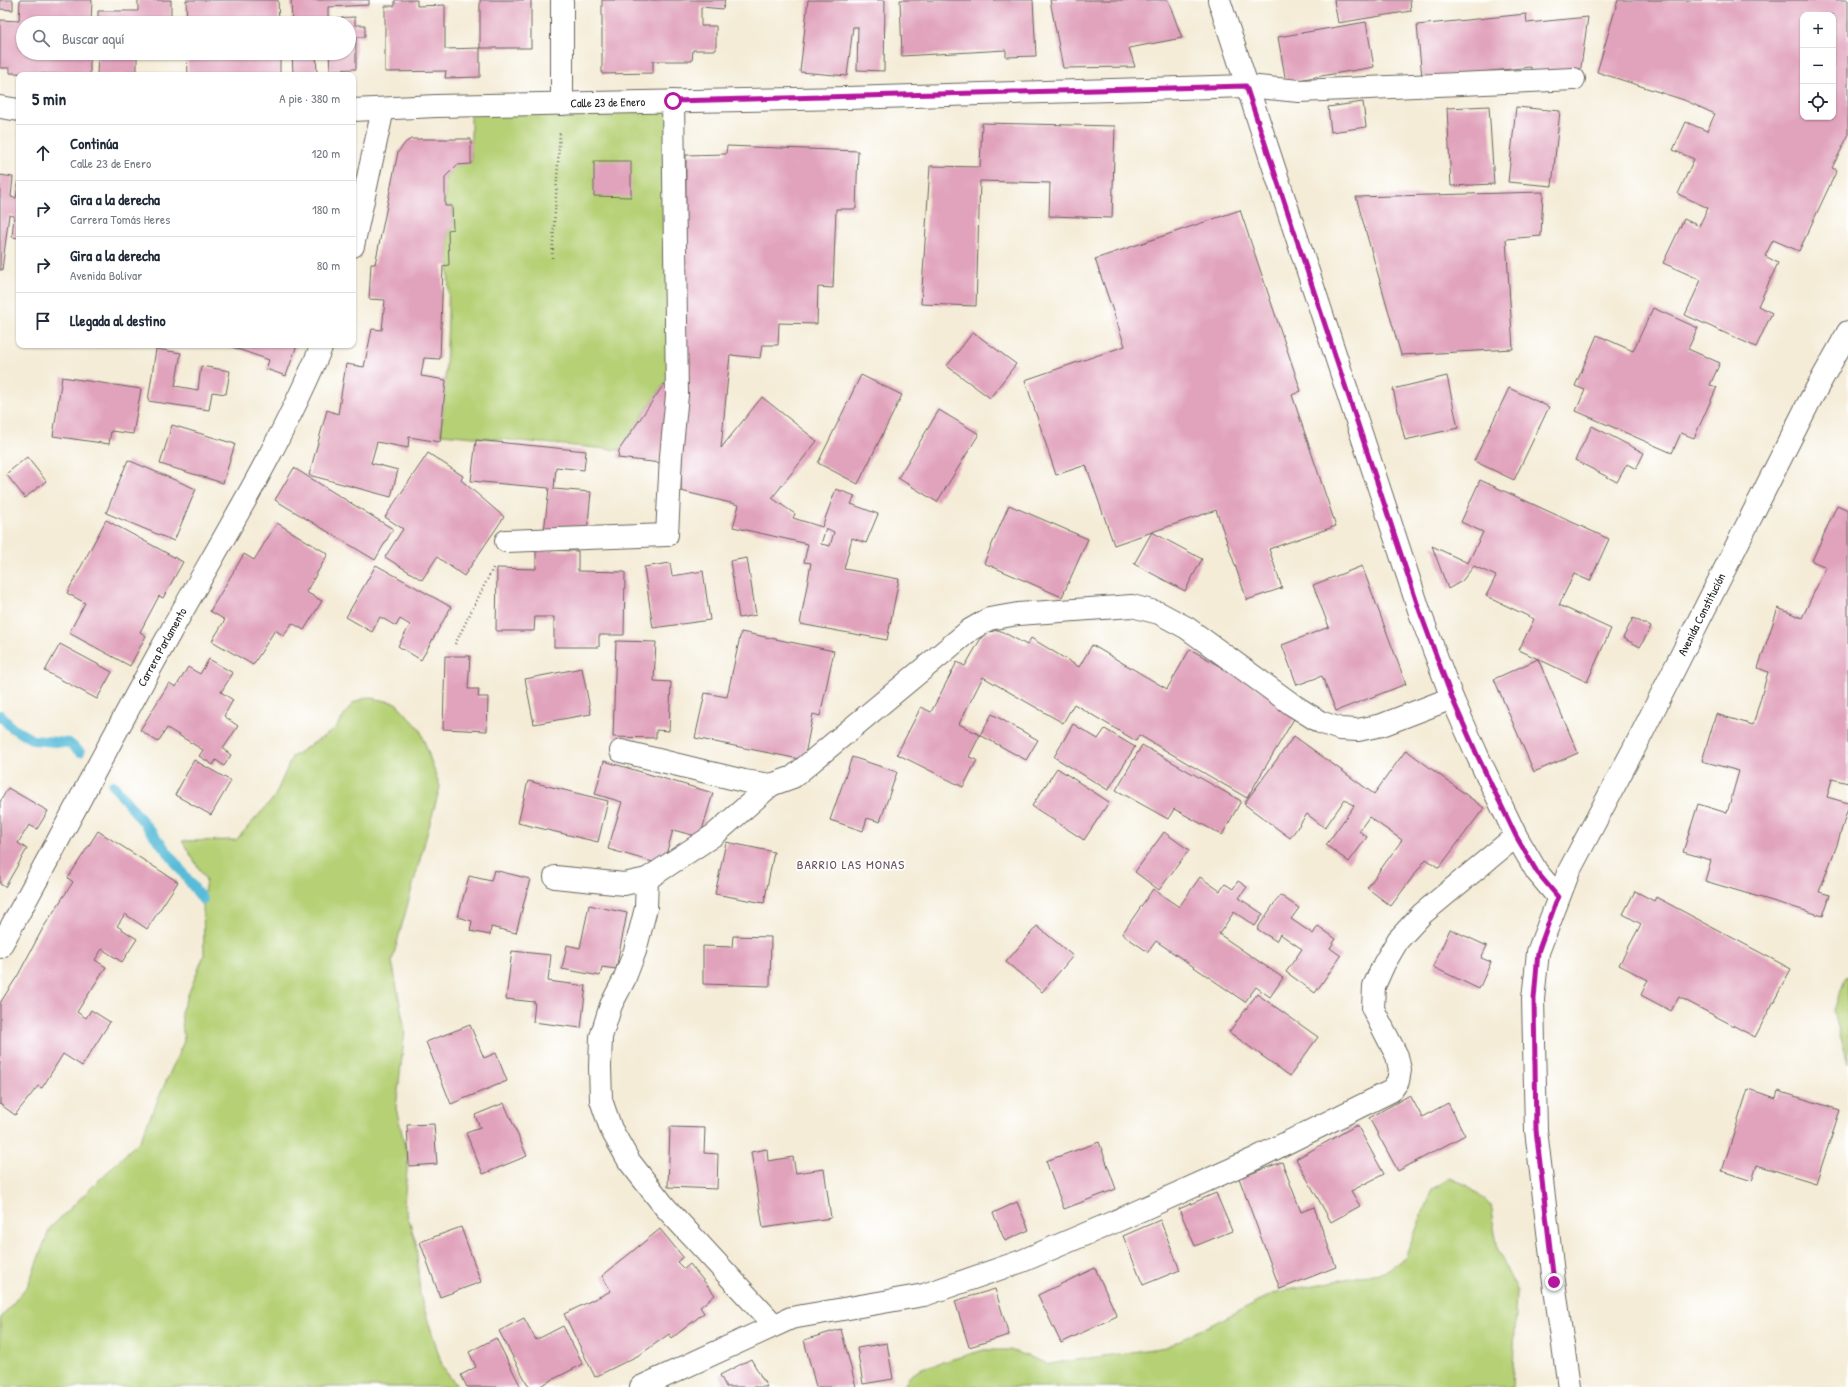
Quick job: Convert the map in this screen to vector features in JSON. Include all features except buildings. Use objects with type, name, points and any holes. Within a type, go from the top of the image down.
[{"type":"street","points":[[562,0],[562,104]]},
{"type":"street","points":[[1219,0],[1420,612],[1452,698],[1478,757],[1516,836],[1537,872],[1558,897]]},
{"type":"street","name":"Calle 23 de Enero","points":[[356,110],[1246,86],[1299,91],[1574,79]]},
{"type":"street","points":[[506,541],[667,535],[670,456],[676,395],[673,101]]},
{"type":"street","points":[[0,107],[16,110]]},
{"type":"street","points":[[356,232],[383,109]]},
{"type":"street","name":"Avenida Constitución","points":[[1569,1387],[1536,1130],[1534,999],[1538,952],[1568,871],[1639,738],[1804,411],[1848,332]]},
{"type":"street","name":"Carrera Parlamento","points":[[0,947],[8,916],[264,469],[303,390],[321,348]]},
{"type":"street","points":[[555,877],[624,884],[647,879],[714,835],[771,786],[793,777],[970,630],[989,619],[1018,614],[1132,606],[1159,613],[1187,628],[1293,705],[1320,722],[1340,729],[1358,730],[1382,725],[1452,698]]},
{"type":"street","points":[[621,751],[744,781],[771,786]]},
{"type":"street","points":[[641,1387],[791,1318],[924,1295],[1022,1261],[1122,1219],[1252,1160],[1391,1091],[1398,1081],[1400,1070],[1397,1056],[1374,1009],[1374,986],[1384,964],[1398,940],[1422,914],[1516,836]]},
{"type":"street","points":[[647,879],[646,908],[635,950],[624,980],[611,1005],[601,1037],[601,1100],[611,1129],[629,1161],[664,1207],[774,1325]]},
{"type":"path","points":[[552,258],[562,104]]},
{"type":"path","points":[[455,644],[506,541]]},
{"type":"green space","points":[[673,101],[670,385],[664,384],[619,450],[441,434],[448,332],[448,230],[453,229],[452,206],[445,206],[445,177],[457,165],[471,163],[471,105]]},
{"type":"green space","points":[[367,697],[396,703],[420,729],[440,787],[392,961],[405,1031],[396,1108],[408,1159],[404,1204],[416,1243],[420,1295],[443,1368],[458,1387],[0,1387],[0,1319],[28,1285],[50,1228],[140,1140],[184,1041],[181,1012],[204,955],[203,900],[206,880],[182,841],[236,840],[274,798],[292,757],[335,729],[353,703]]},
{"type":"green space","points":[[1848,977],[1848,1065],[1834,1011],[1845,979]]},
{"type":"green space","points":[[1450,1178],[1467,1185],[1490,1205],[1498,1250],[1517,1293],[1512,1387],[904,1387],[909,1377],[922,1368],[984,1350],[1010,1350],[1049,1364],[1166,1347],[1277,1292],[1384,1272],[1405,1258],[1432,1189]]},
{"type":"waterway","points":[[0,715],[12,728],[33,740],[69,743],[80,752]]},
{"type":"waterway","points":[[113,785],[166,850],[203,900]]},
{"type":"district","name":"BARRIO LAS MONAS","points":[[851,864]]},
{"type":"route","points":[[673,101],[1077,92],[1246,86],[1420,612],[1452,698],[1478,757],[1516,836],[1537,872],[1558,897],[1538,952],[1534,999],[1536,1130],[1554,1282]]}]
